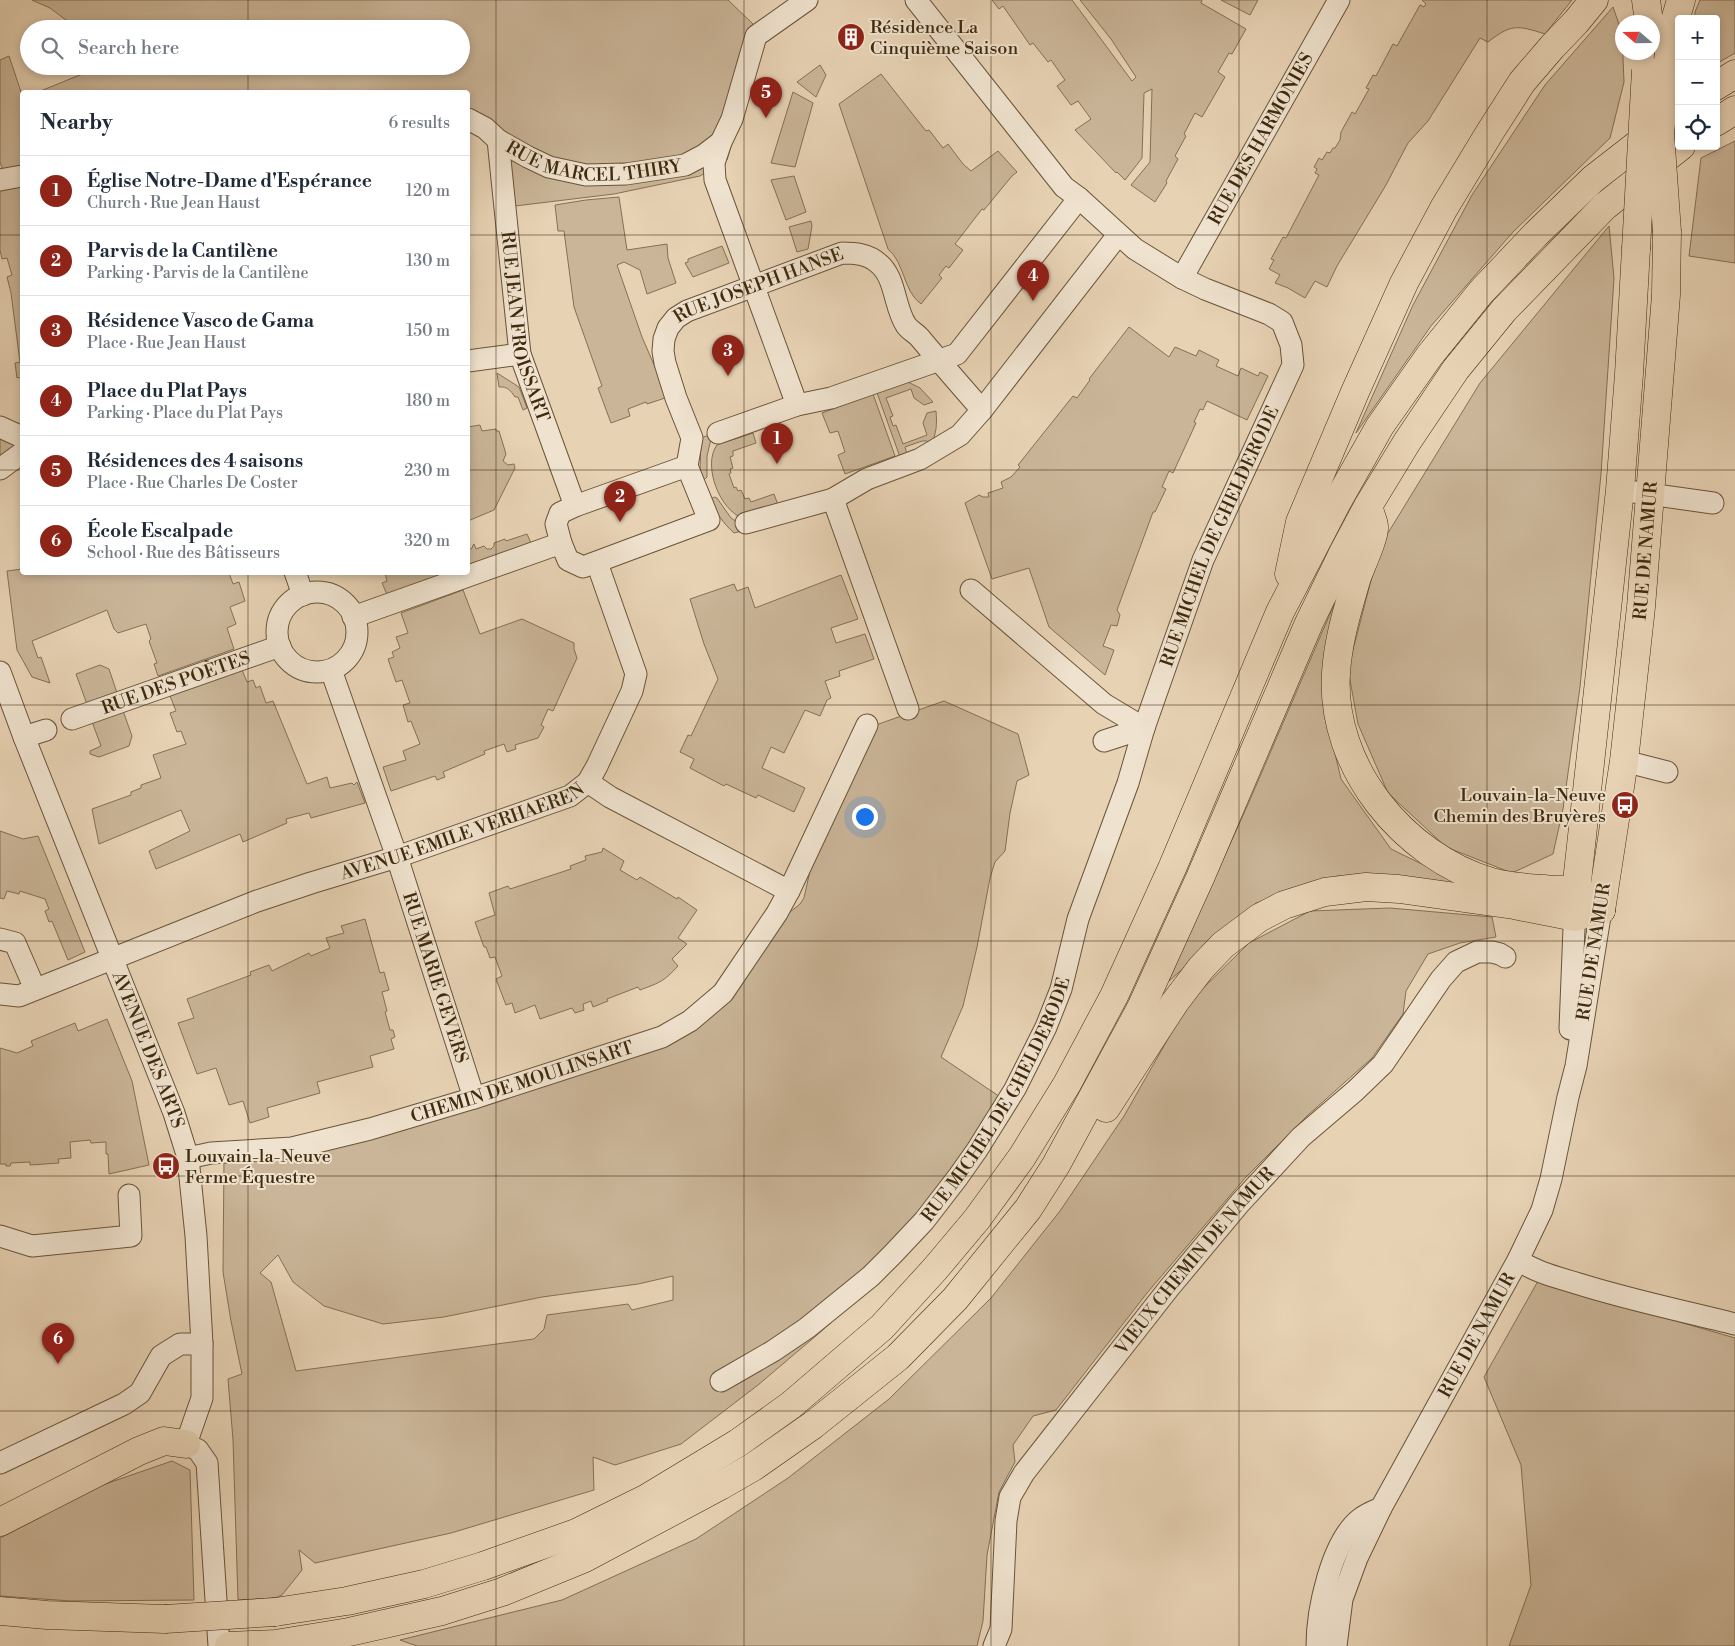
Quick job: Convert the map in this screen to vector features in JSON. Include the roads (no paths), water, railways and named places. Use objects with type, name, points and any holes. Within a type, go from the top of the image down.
[{"type":"main road","points":[[1280,612],[1300,522],[1404,283],[1444,208],[1522,82],[1594,0]]},
{"type":"main road","points":[[1646,0],[1648,15]]},
{"type":"main road","name":"RUE DE NAMUR","points":[[1660,51],[1670,38],[1681,0]]},
{"type":"main road","name":"RUE DE NAMUR","points":[[1601,910],[1624,761],[1641,607],[1666,295],[1667,232],[1655,60]]},
{"type":"main road","name":"RUE DE NAMUR","points":[[1575,904],[1620,490],[1636,249],[1655,60]]},
{"type":"main road","points":[[1720,83],[1735,74]]},
{"type":"main road","points":[[1720,119],[1735,110]]},
{"type":"main road","points":[[0,1611],[165,1619],[275,1612],[347,1600],[424,1584],[483,1566],[576,1533],[647,1498],[738,1443],[791,1405],[882,1327],[977,1219],[1022,1158],[1067,1084],[1114,996],[1173,866],[1280,612],[1337,502],[1380,426],[1430,355],[1481,292],[1536,234],[1593,180],[1675,115]]},
{"type":"main road","points":[[229,1646],[278,1645],[358,1630],[442,1610],[502,1592],[585,1558],[660,1520],[720,1486],[813,1425],[898,1357],[955,1299],[1028,1209],[1056,1165],[1141,1008],[1200,878],[1309,623],[1368,506],[1407,442],[1456,369],[1504,310],[1605,206],[1676,150]]},
{"type":"main road","points":[[1368,506],[1374,528],[1339,645],[1335,697],[1340,725],[1348,751],[1361,778],[1380,804],[1414,840],[1457,869],[1492,883],[1518,887],[1601,910]]},
{"type":"main road","points":[[1056,1165],[1090,1134],[1175,1002],[1201,968],[1223,945],[1259,918],[1284,905],[1325,892],[1366,887],[1399,889],[1514,905],[1575,904]]},
{"type":"main road","points":[[0,1522],[147,1448],[164,1441],[186,1444]]},
{"type":"street","points":[[797,405],[715,180],[714,164],[721,142],[732,119],[756,36],[807,0]]},
{"type":"street","points":[[916,0],[1064,187],[1079,198],[1135,249],[1182,278]]},
{"type":"street","name":"RUE DES HARMONIES","points":[[1182,278],[1340,0]]},
{"type":"street","name":"RUE MARCEL THIRY","points":[[470,120],[485,128],[498,140],[549,167],[586,175],[601,176],[642,172],[685,165],[704,155],[721,142]]},
{"type":"street","name":"RUE JEAN FROISSART","points":[[498,140],[520,354],[574,506]]},
{"type":"street","points":[[0,180],[20,176]]},
{"type":"street","points":[[718,433],[797,405],[831,398],[926,364],[939,362],[957,354],[1079,198]]},
{"type":"street","points":[[746,523],[832,499],[867,478],[920,459],[960,435],[982,410],[1118,235]]},
{"type":"street","name":"RUE JOSEPH HANSE","points":[[687,466],[692,438],[676,398],[665,363],[664,340],[668,328],[676,318],[687,311],[753,285],[842,254],[857,253],[870,257],[880,263],[887,274],[906,325],[918,336],[982,410]]},
{"type":"street","name":"RUE MICHEL DE GHELDERODE","points":[[721,1381],[773,1352],[807,1328],[871,1276],[924,1221],[977,1150],[1025,1070],[1052,1014],[1064,976],[1078,918],[1128,783],[1144,728],[1203,560],[1293,365],[1291,345],[1282,322],[1269,314],[1182,278]]},
{"type":"street","points":[[470,361],[520,354]]},
{"type":"street","points":[[0,428],[20,436]]},
{"type":"street","points":[[0,469],[20,454]]},
{"type":"street","points":[[687,466],[709,520],[583,567],[568,560],[560,543],[556,524],[560,513],[574,506],[687,466]]},
{"type":"street","points":[[1620,490],[1713,503]]},
{"type":"street","points":[[832,499],[908,709]]},
{"type":"street","points":[[470,575],[560,543]]},
{"type":"street","name":"AVENUE EMILE VERHAEREN","points":[[0,994],[19,996],[257,901],[310,882],[397,857],[570,796],[588,782],[632,691],[636,674],[597,563]]},
{"type":"street","points":[[296,575],[303,595]]},
{"type":"street","points":[[353,616],[469,575]]},
{"type":"street","points":[[971,590],[1104,704],[1144,728]]},
{"type":"street","points":[[311,593],[329,594],[344,603],[353,616],[356,626],[355,644],[348,658],[332,670],[316,672],[298,668],[284,655],[277,630],[283,612],[289,604],[303,595],[311,593]]},
{"type":"street","name":"RUE DES POÈTES","points":[[72,719],[280,646]]},
{"type":"street","name":"RUE MARIE GEVERS","points":[[332,670],[397,857],[474,1098]]},
{"type":"street","name":"AVENUE DES ARTS","points":[[0,672],[24,737],[174,1113],[188,1158],[196,1236],[202,1344],[202,1398],[186,1444]]},
{"type":"street","name":"CHEMIN DE MOULINSART","points":[[188,1158],[211,1153],[292,1148],[370,1129],[474,1098],[662,1036],[690,1021],[723,993],[777,913],[867,725]]},
{"type":"street","points":[[1104,741],[1144,728]]},
{"type":"street","points":[[24,737],[46,730]]},
{"type":"street","points":[[1624,761],[1667,772]]},
{"type":"street","points":[[588,782],[610,796],[789,891]]},
{"type":"street","name":"RUE DE NAMUR","points":[[1568,1097],[1575,904]]},
{"type":"street","name":"RUE DE NAMUR","points":[[1336,1646],[1342,1599],[1357,1558],[1381,1508],[1518,1260],[1542,1210],[1551,1179],[1576,1066],[1601,910]]},
{"type":"street","points":[[0,939],[15,943],[34,989]]},
{"type":"street","name":"VIEUX CHEMIN DE NAMUR","points":[[994,1646],[1001,1629],[1006,1521],[1010,1497],[1024,1473],[1169,1288],[1240,1203],[1300,1137],[1355,1091],[1383,1064],[1441,980],[1456,962],[1477,952],[1492,952],[1505,957]]},
{"type":"street","points":[[0,1236],[32,1246],[131,1236],[129,1195]]},
{"type":"street","points":[[1518,1260],[1532,1269],[1613,1294],[1735,1324]]},
{"type":"street","points":[[0,1463],[124,1404],[140,1393],[161,1356],[180,1344],[202,1344]]},
{"type":"street","points":[[186,1444],[198,1450],[206,1463],[219,1646]]},
{"type":"street","points":[[1317,1646],[1317,1628],[1321,1603],[1335,1558],[1360,1518],[1381,1508]]},
{"type":"place","name":"Résidence La Cinquième Saison","points":[[851,37]]},
{"type":"place","name":"Résidences des 4 saisons","points":[[766,118]]},
{"type":"place","name":"Place du Plat Pays","points":[[1033,301]]},
{"type":"place","name":"Résidence Vasco de Gama","points":[[728,376]]},
{"type":"place","name":"Église Notre-Dame d'Espérance","points":[[777,464]]},
{"type":"place","name":"Parvis de la Cantilène","points":[[620,522]]},
{"type":"place","name":"Louvain-la-Neuve Chemin des Bruyères","points":[[1625,805]]},
{"type":"place","name":"Louvain-la-Neuve Ferme Équestre","points":[[166,1166]]},
{"type":"place","name":"École Escalpade","points":[[58,1364]]}]
